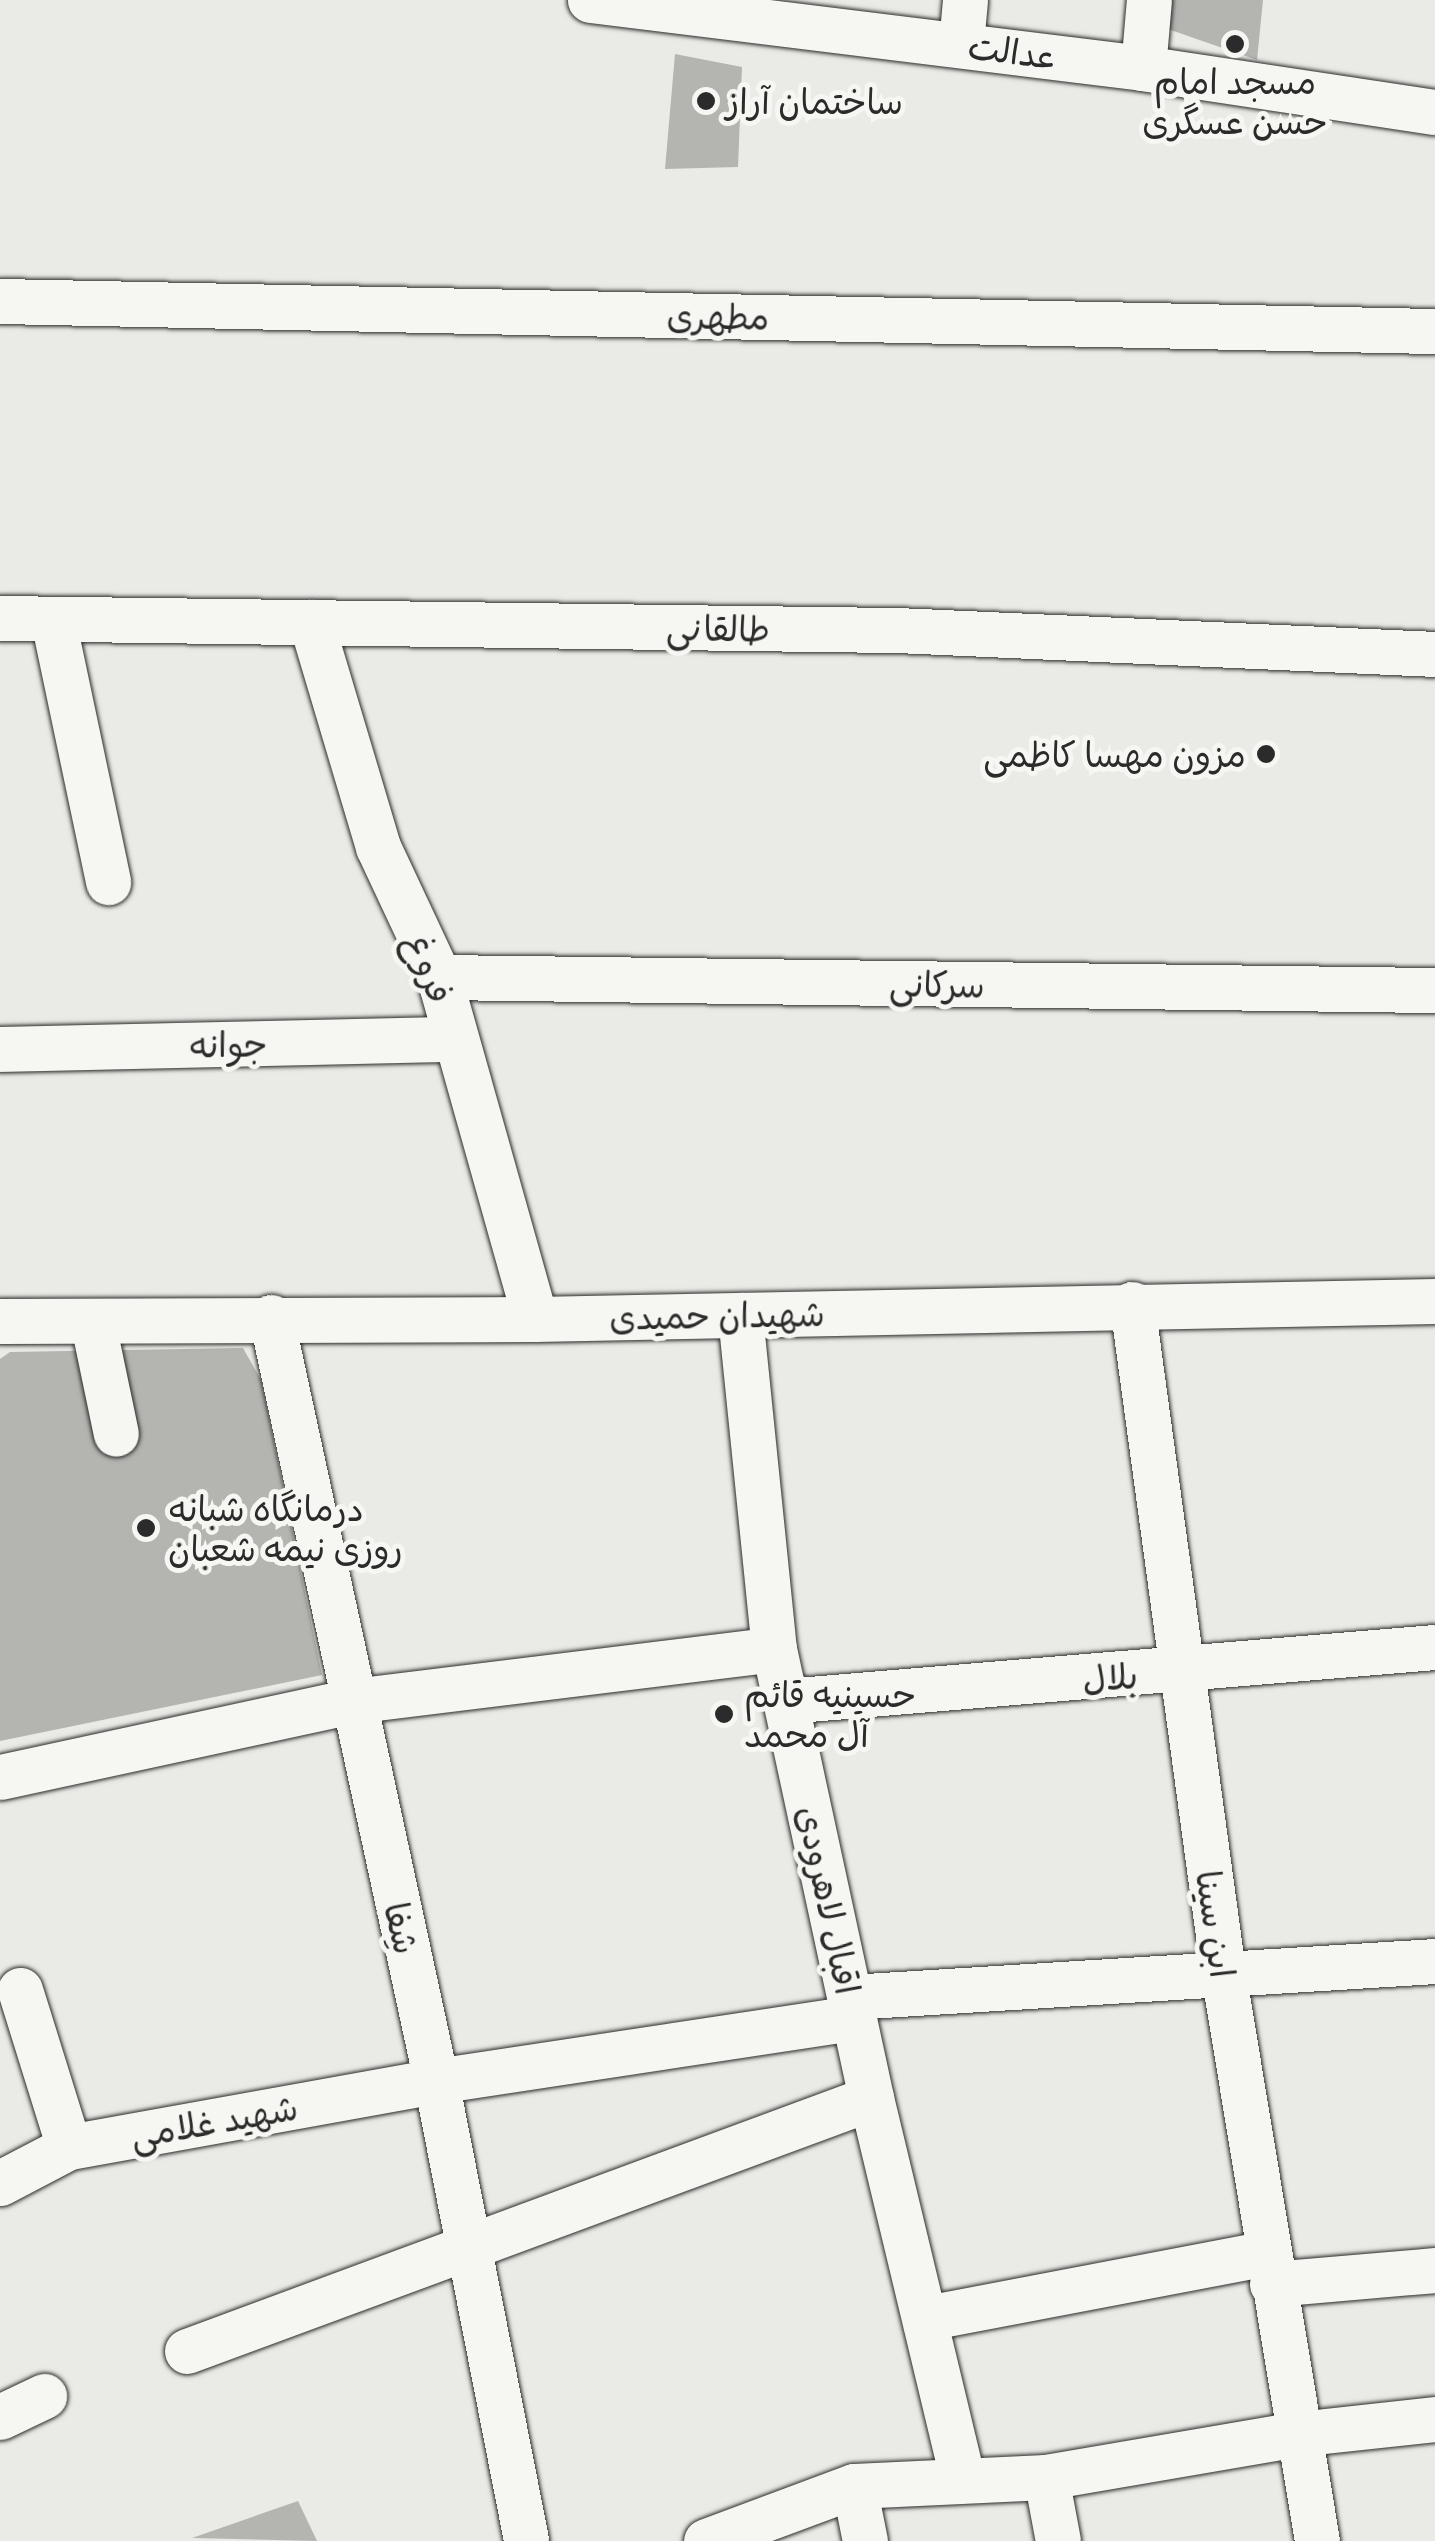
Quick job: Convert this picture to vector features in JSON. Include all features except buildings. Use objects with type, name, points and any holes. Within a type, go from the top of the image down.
[{"type":"street","name":"عدالت","points":[[590,0],[963,22],[1144,68],[1435,112]]},
{"type":"street","points":[[1144,68],[1149,0]]},
{"type":"street","name":"مطهری","points":[[0,301],[1435,331]]},
{"type":"street","name":"طالقانی","points":[[0,618],[897,630],[1435,654]]},
{"type":"street","points":[[52,620],[108,882]]},
{"type":"street","name":"فروغ","points":[[311,622],[378,847],[438,977],[535,1319]]},
{"type":"street","name":"سرکانی","points":[[438,977],[1435,990]]},
{"type":"street","name":"جوانه","points":[[0,1049],[455,1039]]},
{"type":"street","name":"شهیدان حمیدی","points":[[0,1320],[93,1324],[271,1317],[535,1319],[1132,1304],[1435,1301]]},
{"type":"street","name":"ابن سینا","points":[[1132,1304],[1223,1972],[1317,2541]]},
{"type":"street","name":"اقبال لاهرودی","points":[[740,1314],[774,1650],[870,2098],[962,2478]]},
{"type":"street","name":"شِفا","points":[[271,1317],[436,2081],[526,2541]]},
{"type":"street","points":[[93,1324],[116,1434]]},
{"type":"street","name":"بلال","points":[[785,1701],[1181,1672],[1435,1647]]},
{"type":"street","points":[[0,1777],[352,1701],[774,1650]]},
{"type":"street","name":"شهید غلامی","points":[[0,2183],[70,2147],[852,2008],[1223,1972],[1435,1961]]},
{"type":"street","points":[[20,1990],[70,2147]]},
{"type":"street","points":[[187,2352],[870,2098]]},
{"type":"street","points":[[926,2318],[1270,2269],[1435,2270]]},
{"type":"street","points":[[0,2417],[44,2396]]},
{"type":"street","points":[[706,2541],[854,2486],[1046,2477],[1297,2434],[1434,2419]]},
{"type":"street","points":[[1046,2477],[1058,2541]]},
{"type":"street","points":[[854,2486],[865,2541]]},
{"type":"place","name":"مسجد امام حسن عسگری","points":[[1235,44]]},
{"type":"place","name":"ساختمان آراز","points":[[706,101]]},
{"type":"place","name":"مزون مهسا کاظمی","points":[[1266,754]]},
{"type":"place","name":"درمانگاه شبانه روزی نیمه شعبان","points":[[146,1528]]},
{"type":"place","name":"حسینیه قائم آل محمد","points":[[724,1714]]}]
